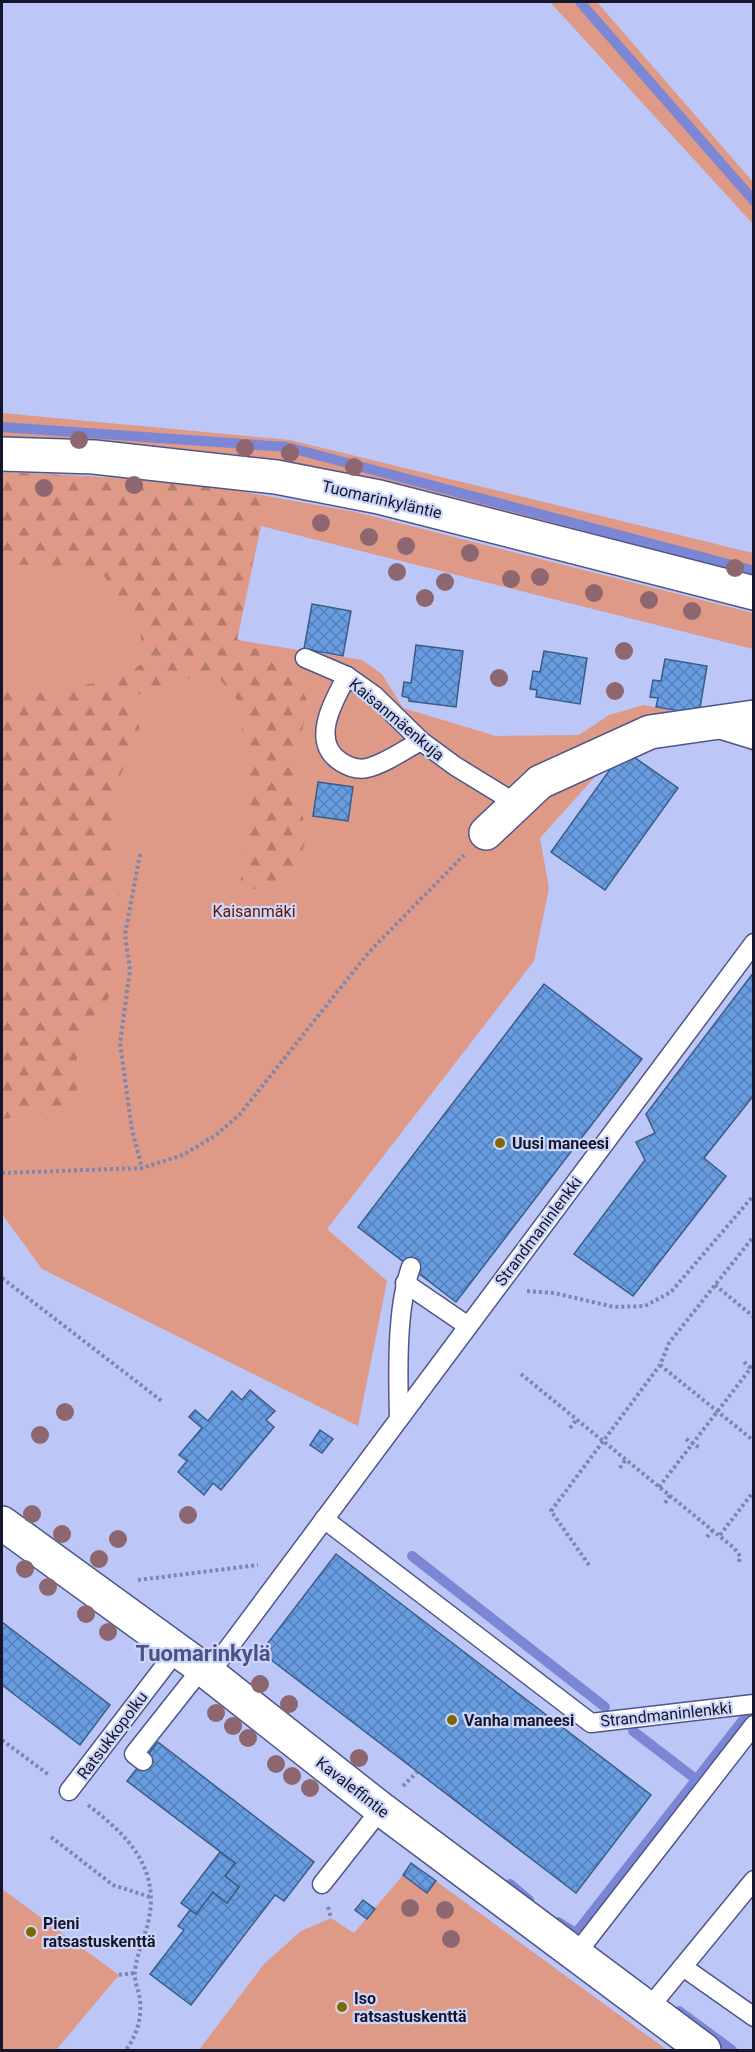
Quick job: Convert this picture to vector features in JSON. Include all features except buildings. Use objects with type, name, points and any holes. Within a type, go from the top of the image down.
[{"type":"street","name":"Tuomarinkyläntie","points":[[2,454],[94,458],[276,477],[379,497],[753,593]]},
{"type":"street","points":[[486,832],[540,782],[650,732],[753,717]]},
{"type":"street","name":"Kavaleffintie","points":[[2,1523],[196,1664],[381,1809],[704,2050]]},
{"type":"lane","name":"Kaisanmäenkuja","points":[[305,658],[347,676],[374,695],[421,741],[455,766],[517,804]]},
{"type":"lane","points":[[347,676],[332,704],[325,727],[326,746],[336,759],[349,768],[367,768],[421,741]]},
{"type":"lane","points":[[699,725],[753,740]]},
{"type":"lane","name":"Strandmaninlenkki","points":[[196,1664],[293,1561],[753,944]]},
{"type":"lane","points":[[399,1419],[398,1376],[408,1275],[468,1326]]},
{"type":"lane","name":"Strandmaninlenkki","points":[[324,1520],[591,1723],[753,1704]]},
{"type":"lane","points":[[143,1761],[134,1754],[196,1664]]},
{"type":"lane","name":"Ratsukkopolku","points":[[69,1791],[196,1664]]},
{"type":"lane","name":"Strandmaninlenkki","points":[[576,1954],[753,1725]]},
{"type":"lane","points":[[322,1884],[381,1809]]},
{"type":"lane","points":[[648,2009],[753,1880]]},
{"type":"lane","points":[[683,1967],[753,2017]]},
{"type":"path","points":[[2,1173],[142,1168],[183,1155],[216,1135],[240,1114],[369,952],[486,832]]},
{"type":"path","points":[[140,854],[125,935],[130,970],[120,1043],[132,1130],[142,1168]]},
{"type":"path","points":[[496,1288],[554,1293],[614,1306],[645,1306],[671,1292],[753,1195]]},
{"type":"path","points":[[589,1565],[551,1511],[660,1365],[669,1343],[753,1236]]},
{"type":"path","points":[[2,1278],[163,1402]]},
{"type":"path","points":[[715,1285],[753,1317]]},
{"type":"path","points":[[659,1487],[752,1368],[744,1362]]},
{"type":"path","points":[[660,1365],[753,1441]]},
{"type":"path","points":[[521,1374],[720,1535],[739,1553],[739,1562]]},
{"type":"path","points":[[570,1428],[577,1419]]},
{"type":"path","points":[[686,1439],[700,1448]]},
{"type":"path","points":[[620,1468],[626,1459]]},
{"type":"path","points":[[720,1535],[753,1492]]},
{"type":"path","points":[[664,1503],[670,1495]]},
{"type":"path","points":[[708,1537],[713,1530]]},
{"type":"path","points":[[90,1587],[293,1561]]},
{"type":"path","points":[[2,1740],[120,1829],[141,1856],[150,1885],[149,1920],[134,1973],[141,2006],[139,2027],[126,2050]]},
{"type":"path","points":[[51,1837],[113,1885],[150,1898]]},
{"type":"path","points":[[119,1975],[134,1973]]},
{"type":"green space","points":[[550,2],[597,2],[753,182],[753,224]]},
{"type":"green space","points":[[2,413],[290,440],[753,553],[753,580],[2,444]]},
{"type":"green space","name":"Kaisanmäki","points":[[2,472],[182,481],[356,512],[753,613],[753,649],[261,526],[237,640],[362,660],[382,674],[403,708],[496,736],[579,735],[609,715],[644,705],[703,717],[753,705],[753,752],[726,737],[620,749],[540,838],[549,888],[534,961],[327,1229],[387,1281],[358,1426],[42,1269],[2,1214]]},
{"type":"green space","points":[[2,472],[182,481],[266,496],[237,639],[293,669],[308,703],[295,763],[306,838],[296,872],[240,895],[247,773],[239,702],[213,671],[134,696],[140,733],[112,793],[120,889],[109,944],[115,988],[77,1044],[77,1107],[2,1119],[2,689],[13,695],[110,681],[144,663],[139,622],[100,571],[2,563]]},
{"type":"green space","points":[[403,1875],[427,1893],[436,1881],[667,2050],[199,2050],[264,1964],[301,1931],[331,1918],[354,1933]]},
{"type":"green space","name":"Pieni ratsastuskenttä","points":[[2,1889],[119,1975],[56,2050],[2,2050]]},
{"type":"waterway","points":[[580,2],[754,201]]},
{"type":"waterway","points":[[2,427],[287,447],[754,571]]},
{"type":"waterway","points":[[412,1556],[605,1707]]},
{"type":"waterway","points":[[558,1922],[576,1933],[750,1711]]},
{"type":"waterway","points":[[633,1731],[697,1780]]},
{"type":"waterway","points":[[510,1884],[529,1900]]},
{"type":"waterway","points":[[679,2011],[732,2050]]},
{"type":"place","name":"Uusi maneesi","points":[[500,1143]]},
{"type":"place","name":"Vanha maneesi","points":[[452,1720]]},
{"type":"place","name":"Pieni ratsastuskenttä","points":[[31,1932]]},
{"type":"place","name":"Iso ratsastuskenttä","points":[[342,2007]]},
{"type":"district","name":"Tuomarinkylä","points":[[203,1653]]}]
